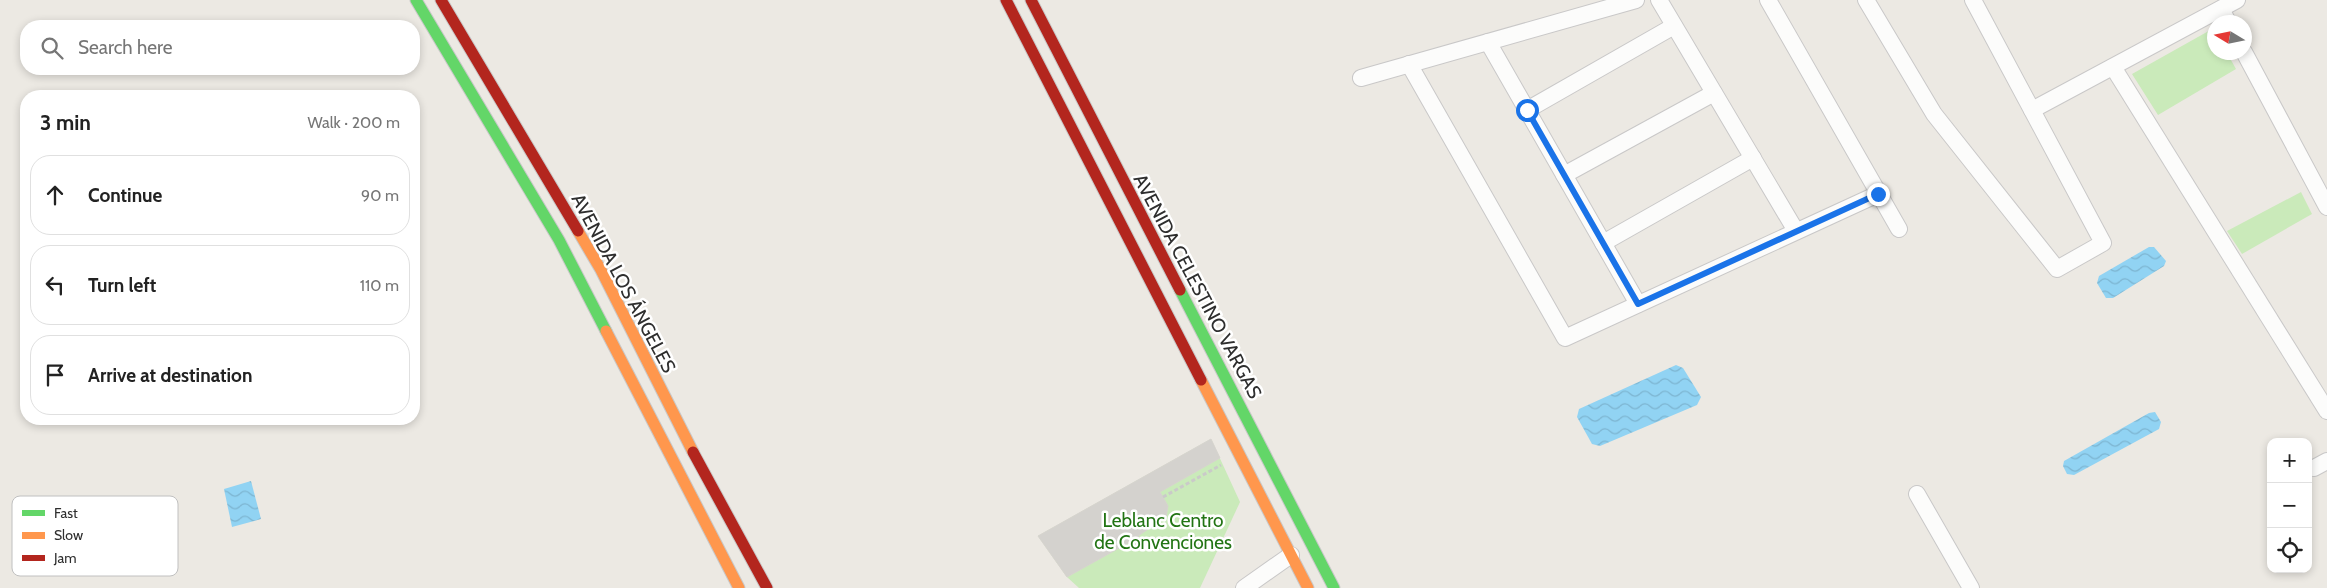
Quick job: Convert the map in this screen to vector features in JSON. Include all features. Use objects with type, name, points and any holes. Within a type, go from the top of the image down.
[{"type":"main road","name":"AVENIDA LOS ÁNGELES","points":[[416,0],[563,248],[740,588]]},
{"type":"main road","name":"AVENIDA LOS ÁNGELES","points":[[442,0],[601,270],[714,494],[767,588]]},
{"type":"main road","name":"AVENIDA CELESTINO VARGAS","points":[[1006,0],[1308,588]]},
{"type":"main road","name":"AVENIDA CELESTINO VARGAS","points":[[1031,0],[1334,588]]},
{"type":"main road","points":[[1072,128],[1092,119]]},
{"type":"main road","points":[[1196,370],[1217,360]]},
{"type":"main road","points":[[1267,509],[1289,498]]},
{"type":"street","points":[[1361,78],[1636,0]]},
{"type":"street","points":[[1658,0],[1796,231]]},
{"type":"street","points":[[1768,0],[1898,229]]},
{"type":"street","points":[[1866,0],[1934,114],[2058,269],[2103,243],[1973,0]]},
{"type":"street","points":[[2226,15],[2237,0]]},
{"type":"street","points":[[2032,110],[2113,67],[2207,24]]},
{"type":"street","points":[[1527,110],[1674,26]]},
{"type":"street","points":[[1488,42],[1638,304]]},
{"type":"street","points":[[2248,60],[2327,207]]},
{"type":"street","points":[[1409,64],[1565,338],[1878,194]]},
{"type":"street","points":[[2113,67],[2327,411]]},
{"type":"street","points":[[1564,176],[1714,93]]},
{"type":"street","points":[[1603,243],[1753,158]]},
{"type":"street","points":[[1917,494],[1971,588]]},
{"type":"street","points":[[1244,588],[1291,555]]},
{"type":"path","points":[[1163,497],[1240,456]]},
{"type":"green space","points":[[2207,32],[2207,60],[2231,60],[2236,69],[2158,115],[2132,74]]},
{"type":"green space","points":[[2301,192],[2312,214],[2242,254],[2227,231]]},
{"type":"green space","name":"Leblanc Centro de Convenciones","points":[[1211,439],[1240,502],[1200,588],[1079,588],[1067,577],[1038,536]]},
{"type":"water","points":[[2149,247],[2154,247],[2166,261],[2164,266],[2113,298],[2106,298],[2097,283],[2099,276]]},
{"type":"water","points":[[1676,365],[1683,368],[1701,397],[1697,405],[1600,446],[1592,444],[1577,417],[1579,409]]},
{"type":"water","points":[[2155,412],[2161,422],[2159,429],[2074,475],[2067,474],[2063,466],[2064,461],[2149,413]]},
{"type":"water","points":[[251,481],[261,519],[232,527],[224,489]]},
{"type":"building","points":[[1211,439],[1220,458],[1160,492],[1168,506],[1166,517],[1139,537],[1067,577],[1038,536]]},
{"type":"traffic: fast","points":[[416,0],[559,240],[606,331]]},
{"type":"traffic: fast","points":[[1180,290],[1334,588]]},
{"type":"traffic: slow","points":[[578,231],[601,270],[693,452]]},
{"type":"traffic: slow","points":[[606,331],[739,588]]},
{"type":"traffic: slow","points":[[1201,380],[1308,588]]},
{"type":"traffic: jam","points":[[441,0],[578,231]]},
{"type":"traffic: jam","points":[[1006,0],[1201,380]]},
{"type":"traffic: jam","points":[[1031,0],[1180,290]]},
{"type":"traffic: jam","points":[[693,452],[767,588]]},
{"type":"route","points":[[1527,110],[1638,304],[1878,194]]}]
